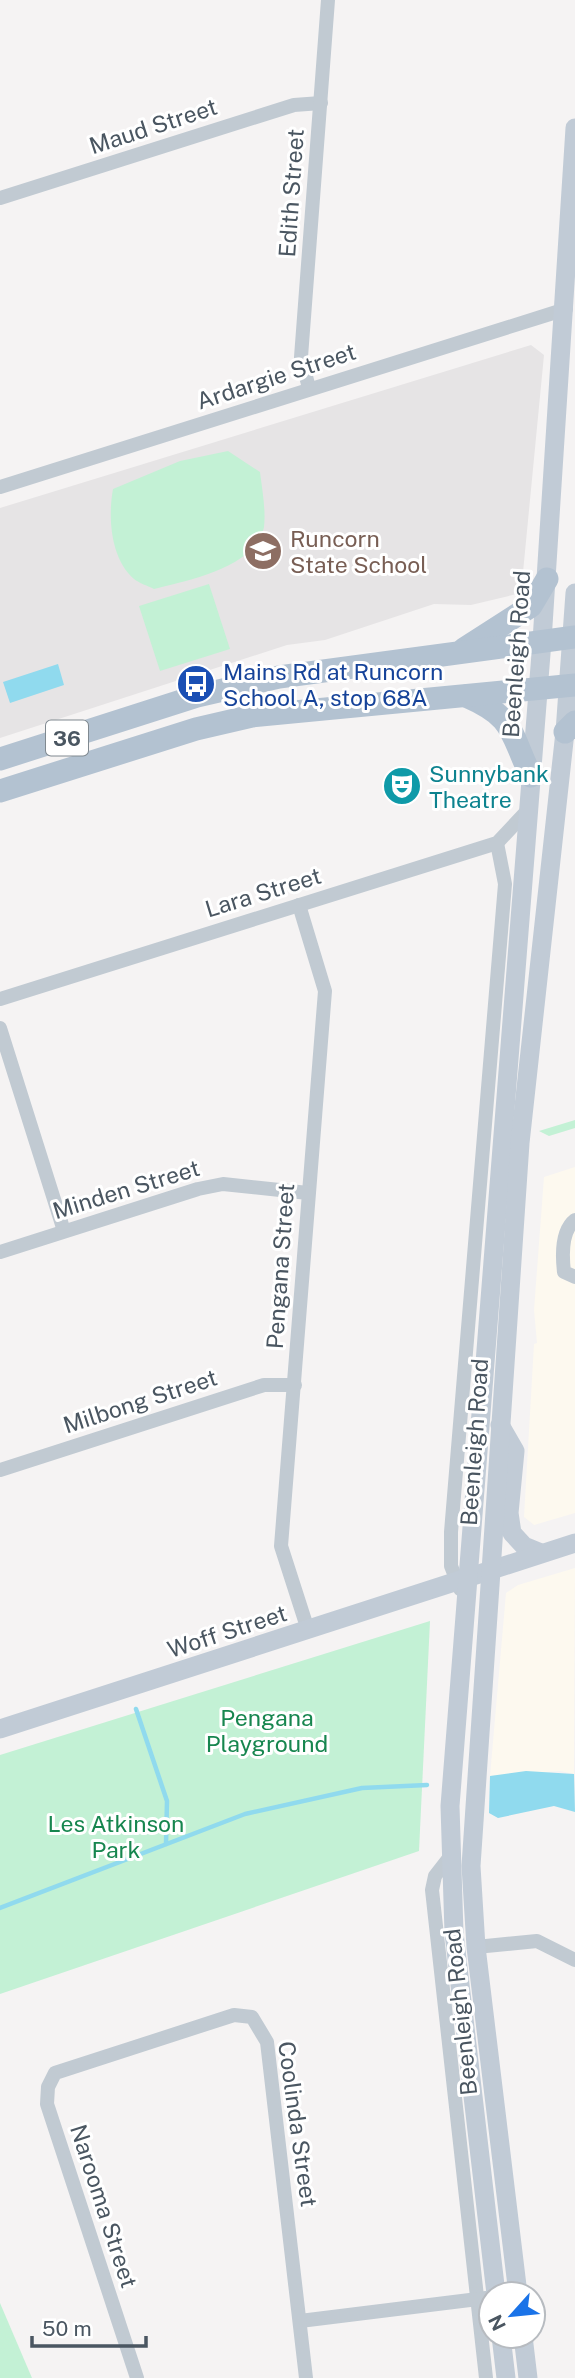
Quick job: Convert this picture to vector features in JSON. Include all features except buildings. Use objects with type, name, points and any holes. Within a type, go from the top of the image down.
[{"type":"main road","name":"Beenleigh Road","points":[[486,2280],[454,1933],[449,1858],[450,1806],[466,1603],[462,1578],[569,350],[566,309],[575,128]]},
{"type":"main road","points":[[455,654],[531,606],[547,579]]},
{"type":"main road","name":"Beenleigh Road","points":[[515,2280],[477,1947],[471,1866],[520,1143],[570,727],[575,593]]},
{"type":"main road","name":"36","points":[[0,759],[224,689],[306,672],[574,637]]},
{"type":"main road","name":"36","points":[[0,791],[242,718],[572,685]]},
{"type":"main road","points":[[462,694],[496,709],[513,732],[531,776]]},
{"type":"main road","points":[[500,1424],[514,1451],[509,1523],[512,1533],[524,1546],[541,1553]]},
{"type":"main road","name":"Woff Street","points":[[0,1730],[575,1543]]},
{"type":"main road","points":[[503,2350],[506,2378]]},
{"type":"main road","points":[[525,2350],[528,2378]]},
{"type":"street","name":"Edith Street","points":[[309,388],[301,357],[328,0]]},
{"type":"street","name":"Maud Street","points":[[0,198],[293,105],[321,103]]},
{"type":"street","name":"Ardargie Street","points":[[0,488],[309,388],[566,309]]},
{"type":"street","name":"Lara Street","points":[[0,999],[497,843],[527,811]]},
{"type":"street","name":"Beenleigh Road","points":[[462,1578],[451,1566],[451,1532],[505,884],[497,843]]},
{"type":"street","name":"Pengana Street","points":[[299,905],[325,990],[281,1546],[308,1630]]},
{"type":"street","points":[[0,1028],[64,1231]]},
{"type":"street","name":"Minden Street","points":[[0,1252],[198,1189],[223,1184],[308,1193]]},
{"type":"street","points":[[575,1220],[568,1226],[562,1258],[564,1272],[575,1276]]},
{"type":"street","name":"Milbong Street","points":[[0,1470],[264,1385],[295,1385]]},
{"type":"street","points":[[477,1947],[537,1941],[575,1961]]},
{"type":"street","name":"Coolinda Street","points":[[48,2087],[55,2073],[233,2015],[252,2017],[267,2042],[306,2378]]},
{"type":"street","name":"Narooma Street","points":[[48,2087],[47,2104],[137,2378]]},
{"type":"street","points":[[300,2321],[477,2298]]},
{"type":"street","name":"Beenleigh Road","points":[[486,2378],[487,2350]]},
{"type":"shaded area","name":"Runcorn State School","points":[[531,345],[544,355],[521,593],[471,605],[434,604],[325,640],[287,645],[0,738],[0,508]]},
{"type":"shaded area","points":[[575,1167],[575,1513],[534,1525],[524,1517],[534,1344],[537,1343],[534,1310],[544,1177]]},
{"type":"shaded area","points":[[575,1568],[574,1774],[560,1771],[490,1776],[506,1593],[518,1585]]},
{"type":"green space","points":[[228,451],[260,472],[264,527],[259,541],[234,562],[201,576],[154,589],[134,579],[126,570],[115,548],[111,524],[113,489],[180,461]]},
{"type":"green space","points":[[209,584],[230,649],[160,671],[139,606]]},
{"type":"green space","points":[[575,1120],[575,1128],[549,1136],[539,1131]]},
{"type":"green space","name":"Les Atkinson Park","points":[[430,1621],[419,1851],[0,1994],[0,1755]]},
{"type":"green space","points":[[0,2303],[32,2378],[0,2378]]},
{"type":"water","points":[[58,664],[64,685],[10,703],[3,682]]},
{"type":"water","points":[[526,1771],[574,1774],[575,1812],[554,1806],[498,1818],[489,1813],[490,1776]]},
{"type":"waterway","points":[[136,1709],[167,1801],[166,1844]]},
{"type":"waterway","points":[[0,1908],[245,1814],[362,1788],[427,1785]]},
{"type":"place","name":"Runcorn State School","points":[[263,551]]},
{"type":"place","name":"Mains Rd at Runcorn School A, stop 68A","points":[[196,684]]},
{"type":"place","name":"Sunnybank Theatre","points":[[402,786]]},
{"type":"park label","name":"Pengana Playground","points":[[267,1730]]}]
